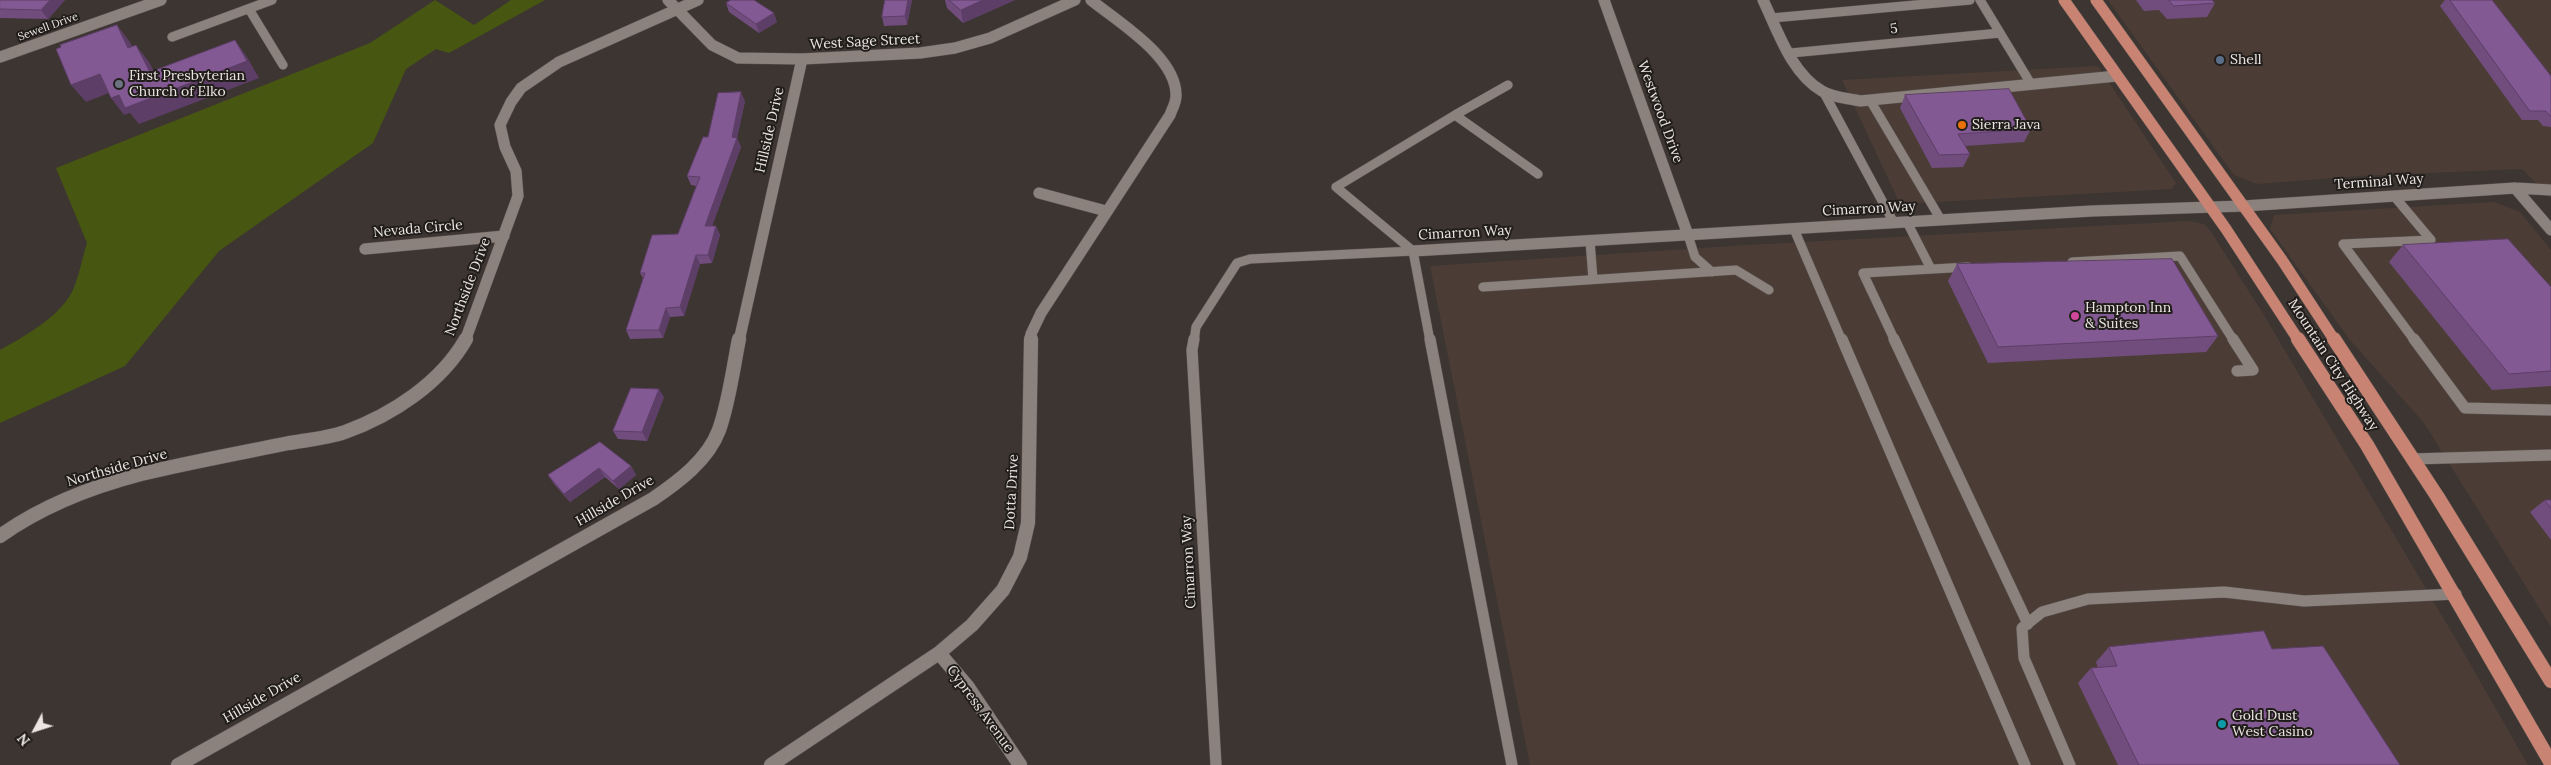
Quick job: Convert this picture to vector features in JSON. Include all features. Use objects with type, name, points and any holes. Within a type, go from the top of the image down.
[{"type":"main road","name":"Mountain City Highway","points":[[2064,0],[2209,205],[2367,445],[2456,594],[2551,763]]},
{"type":"main road","name":"Mountain City Highway","points":[[2096,0],[2282,260],[2412,458],[2551,681]]},
{"type":"street","name":"Sewell Drive","points":[[3,55],[161,0]]},
{"type":"street","name":"West Sage Street","points":[[668,0],[712,45],[738,58],[802,60],[920,53],[955,48],[990,38],[1075,0]]},
{"type":"street","name":"Northside Drive","points":[[0,536],[25,518],[98,487],[141,474],[344,432],[388,412],[432,381],[455,359],[468,336],[518,196],[516,171],[505,148],[500,125],[520,88],[559,62],[698,0]]},
{"type":"street","name":"Dotta Drive","points":[[771,765],[939,653],[972,625],[1003,590],[1020,557],[1028,523],[1031,334],[1041,313],[1170,115],[1176,97],[1173,79],[1165,64],[1153,50],[1091,0]]},
{"type":"street","name":"Westwood Drive","points":[[1604,0],[1688,235]]},
{"type":"street","points":[[1763,0],[1798,68],[1812,85],[1823,91],[1860,101],[2117,76]]},
{"type":"street","name":"Hillside Drive","points":[[178,765],[321,683],[653,499],[676,485],[703,459],[719,431],[802,60]]},
{"type":"street","points":[[2515,188],[2551,230]]},
{"type":"street","name":"Terminal Way","points":[[2209,205],[2244,206],[2515,188],[2551,190]]},
{"type":"street","points":[[1039,193],[1106,212]]},
{"type":"street","name":"Cimarron Way","points":[[1412,251],[2209,205]]},
{"type":"street","name":"Nevada Circle","points":[[365,250],[504,236]]},
{"type":"street","name":"Cypress Avenue","points":[[939,653],[967,686],[1020,765]]},
{"type":"lane","points":[[172,37],[272,0]]},
{"type":"lane","points":[[1772,18],[1970,0]]},
{"type":"lane","points":[[1980,0],[2031,84]]},
{"type":"lane","points":[[248,8],[283,65]]},
{"type":"lane","name":"5","points":[[1791,53],[2000,33]]},
{"type":"lane","points":[[1508,85],[1455,114],[1336,187],[1412,251],[1512,765]]},
{"type":"lane","points":[[1823,91],[1894,223]]},
{"type":"lane","points":[[1870,100],[1941,220]]},
{"type":"lane","points":[[1455,114],[1538,174]]},
{"type":"lane","points":[[2394,196],[2431,240],[2343,244],[2465,408],[2551,410]]},
{"type":"lane","points":[[1906,222],[1931,269]]},
{"type":"lane","points":[[1794,229],[2025,765]]},
{"type":"lane","points":[[1688,235],[1695,257],[1712,272]]},
{"type":"lane","points":[[1590,241],[1593,280]]},
{"type":"lane","name":"Cimarron Way","points":[[1216,765],[1192,350],[1196,327],[1237,263],[1250,259],[1412,251]]},
{"type":"lane","points":[[2060,262],[2180,256],[2253,370],[2236,371]]},
{"type":"lane","points":[[1981,267],[1863,273],[2028,624]]},
{"type":"lane","points":[[1483,287],[1736,270],[1769,290]]},
{"type":"lane","points":[[2412,458],[2551,454]]},
{"type":"lane","points":[[2070,765],[2024,658],[2022,628],[2042,612],[2088,600],[2224,592],[2304,601],[2456,594]]},
{"type":"shaded area","points":[[2108,0],[2551,0],[2551,198],[2522,169],[2358,176],[2257,184],[2234,175]]},
{"type":"shaded area","points":[[2098,66],[2176,183],[2172,189],[1900,204],[1842,80]]},
{"type":"shaded area","points":[[2494,202],[2520,212],[2551,250],[2551,627],[2424,423],[2350,340],[2270,229],[2274,215]]},
{"type":"shaded area","points":[[2189,221],[2204,224],[2210,230],[2262,312],[2457,641],[2528,765],[1530,765],[1430,266],[1748,245]]},
{"type":"green space","points":[[435,0],[474,25],[511,0],[545,0],[449,53],[436,49],[406,69],[373,143],[219,251],[125,366],[0,423],[0,350],[40,326],[66,301],[72,292],[79,274],[87,243],[56,168],[370,43]]},
{"type":"building","points":[[0,0],[50,0],[41,10],[0,9]]},
{"type":"building","points":[[731,0],[754,0],[774,13],[756,24],[726,3]]},
{"type":"building","points":[[885,0],[908,0],[905,16],[882,17]]},
{"type":"building","points":[[949,0],[983,0],[961,10]]},
{"type":"building","points":[[2169,0],[2212,0],[2215,3],[2174,6]]},
{"type":"building","points":[[2450,0],[2492,0],[2551,76],[2551,117],[2546,111],[2530,111]]},
{"type":"building","points":[[117,25],[128,48],[136,45],[150,72],[235,40],[247,61],[125,108],[119,95],[111,98],[100,74],[71,85],[56,49],[61,47],[60,45]]},
{"type":"building","name":"Sierra Java","points":[[2009,89],[2031,129],[1958,134],[1970,154],[1939,155],[1905,95]]},
{"type":"building","points":[[741,92],[732,137],[737,138],[705,226],[716,226],[708,255],[696,255],[680,307],[666,308],[659,330],[626,330],[645,273],[640,273],[652,235],[678,234],[700,177],[687,176],[703,137],[708,137],[718,93]]},
{"type":"building","points":[[2508,239],[2551,287],[2551,371],[2509,374],[2403,245]]},
{"type":"building","name":"Hampton Inn & Suites","points":[[2172,259],[2218,336],[1998,347],[1957,264]]},
{"type":"building","points":[[631,388],[659,389],[642,432],[613,431]]},
{"type":"building","points":[[600,442],[631,466],[613,481],[599,468],[564,494],[548,475]]},
{"type":"building","points":[[2545,500],[2551,500],[2551,508]]},
{"type":"building","name":"Gold Dust West Casino","points":[[2264,631],[2272,649],[2323,646],[2400,765],[2139,765],[2091,668],[2117,666],[2109,647]]},
{"type":"place","name":"Shell","points":[[2220,60]]},
{"type":"place","name":"First Presbyterian Church of Elko","points":[[119,84]]},
{"type":"place","name":"Sierra Java","points":[[1962,125]]},
{"type":"place","name":"Hampton Inn & Suites","points":[[2075,316]]},
{"type":"place","name":"Gold Dust West Casino","points":[[2222,724]]}]
